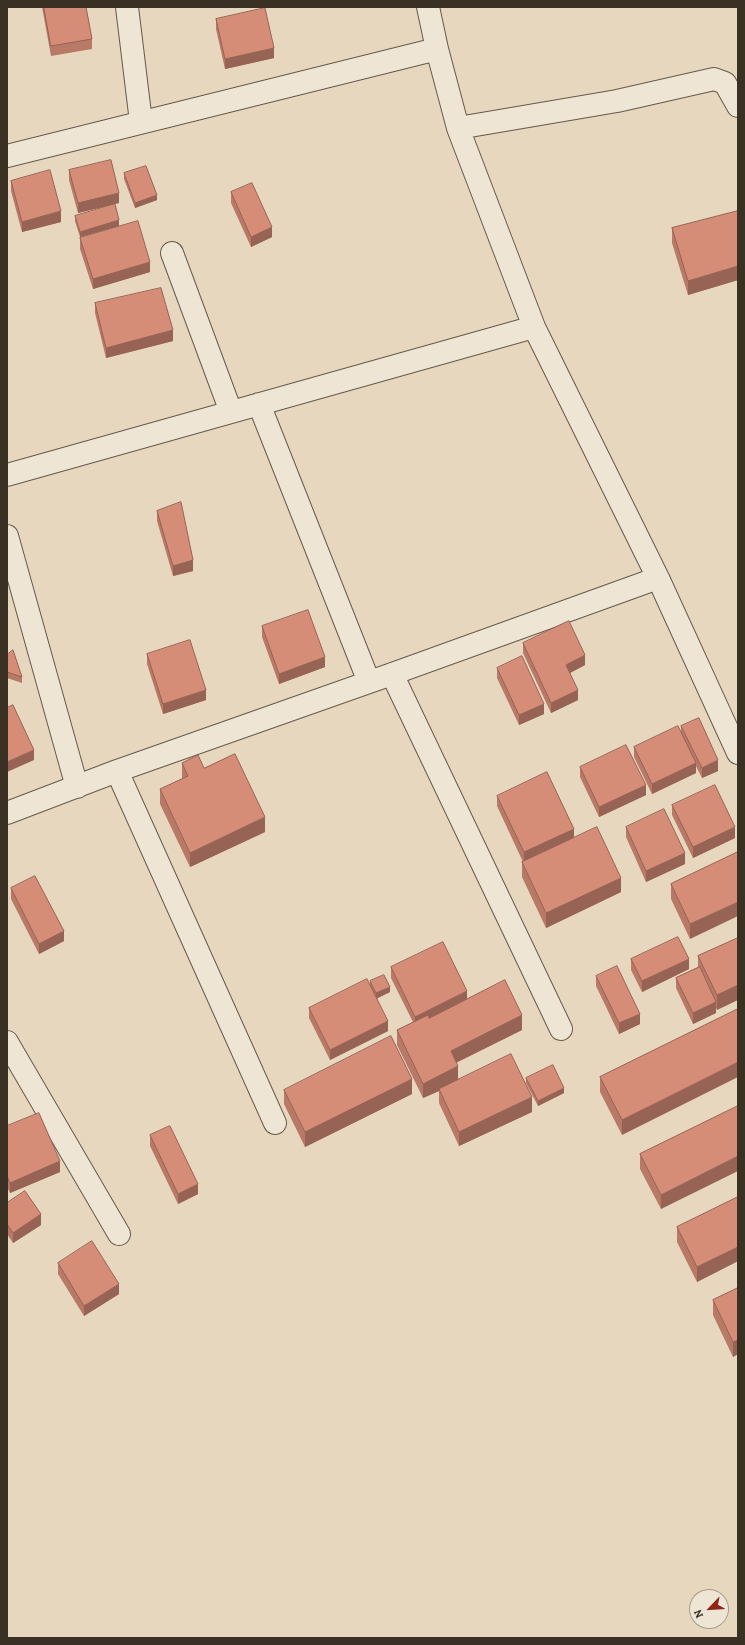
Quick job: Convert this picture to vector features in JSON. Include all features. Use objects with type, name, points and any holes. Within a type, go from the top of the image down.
[{"type":"street","points":[[127,7],[141,122]]},
{"type":"street","points":[[428,7],[437,49],[458,128],[534,327],[658,578],[738,753]]},
{"type":"street","points":[[7,156],[437,49]]},
{"type":"street","points":[[458,128],[618,100],[714,79],[732,79],[738,106]]},
{"type":"street","points":[[172,253],[231,412]]},
{"type":"street","points":[[7,475],[534,327]]},
{"type":"street","points":[[259,404],[370,682]]},
{"type":"street","points":[[7,536],[15,599],[77,787]]},
{"type":"street","points":[[7,813],[117,771],[658,578]]},
{"type":"street","points":[[392,674],[561,1029]]},
{"type":"street","points":[[117,771],[275,1123]]},
{"type":"street","points":[[7,1042],[119,1234]]},
{"type":"building","points":[[44,7],[86,7],[92,39],[51,46]]},
{"type":"building","points":[[265,8],[274,48],[225,59],[216,19]]},
{"type":"building","points":[[111,160],[119,193],[78,203],[69,170]]},
{"type":"building","points":[[146,166],[157,195],[135,203],[124,173]]},
{"type":"building","points":[[50,170],[61,211],[22,222],[11,181]]},
{"type":"building","points":[[252,183],[272,227],[251,237],[231,192]]},
{"type":"building","points":[[115,204],[119,220],[80,232],[75,216]]},
{"type":"building","points":[[738,211],[738,266],[688,281],[672,228]]},
{"type":"building","points":[[138,221],[150,262],[93,279],[80,238]]},
{"type":"building","points":[[161,288],[173,330],[106,348],[95,303]]},
{"type":"building","points":[[181,502],[193,560],[173,566],[157,511]]},
{"type":"building","points":[[308,610],[325,657],[279,674],[262,626]]},
{"type":"building","points":[[569,621],[585,655],[566,665],[578,690],[551,703],[523,643]]},
{"type":"building","points":[[190,640],[206,690],[163,704],[147,654]]},
{"type":"building","points":[[13,650],[22,677],[7,672],[7,655]]},
{"type":"building","points":[[522,656],[544,704],[519,715],[497,668]]},
{"type":"building","points":[[13,705],[34,750],[7,762],[7,708]]},
{"type":"building","points":[[699,718],[718,760],[702,768],[681,726]]},
{"type":"building","points":[[678,726],[696,763],[652,784],[634,747]]},
{"type":"building","points":[[626,745],[646,785],[599,807],[580,767]]},
{"type":"building","points":[[235,754],[265,817],[190,853],[160,789],[188,776],[182,763],[198,755],[204,768]]},
{"type":"building","points":[[547,772],[574,829],[524,852],[497,796]]},
{"type":"building","points":[[715,785],[735,827],[693,847],[672,805]]},
{"type":"building","points":[[664,809],[685,853],[646,871],[626,827]]},
{"type":"building","points":[[597,827],[621,878],[546,913],[522,862]]},
{"type":"building","points":[[738,852],[738,902],[690,924],[671,884]]},
{"type":"building","points":[[35,876],[64,931],[39,944],[11,888]]},
{"type":"building","points":[[678,937],[689,959],[642,981],[631,959]]},
{"type":"building","points":[[738,938],[738,985],[717,995],[698,956]]},
{"type":"building","points":[[443,942],[467,991],[415,1017],[391,967]]},
{"type":"building","points":[[617,966],[640,1014],[619,1023],[596,976]]},
{"type":"building","points":[[700,967],[716,1002],[693,1013],[676,978]]},
{"type":"building","points":[[384,975],[390,987],[376,993],[370,981]]},
{"type":"building","points":[[367,979],[388,1021],[330,1050],[309,1008]]},
{"type":"building","points":[[505,980],[522,1015],[451,1051],[458,1066],[423,1084],[397,1030],[428,1015],[429,1018]]},
{"type":"building","points":[[738,1009],[738,1062],[622,1120],[600,1077]]},
{"type":"building","points":[[391,1036],[412,1079],[305,1132],[284,1090]]},
{"type":"building","points":[[511,1054],[532,1097],[459,1132],[439,1089]]},
{"type":"building","points":[[553,1065],[564,1088],[538,1101],[526,1078]]},
{"type":"building","points":[[738,1106],[738,1156],[661,1195],[640,1154]]},
{"type":"building","points":[[39,1113],[60,1161],[10,1183],[7,1176],[7,1126]]},
{"type":"building","points":[[170,1126],[198,1184],[178,1194],[150,1135]]},
{"type":"building","points":[[25,1191],[41,1214],[13,1233],[7,1224],[7,1203]]},
{"type":"building","points":[[738,1197],[738,1247],[697,1267],[677,1227]]},
{"type":"building","points":[[92,1241],[119,1284],[84,1306],[58,1263]]},
{"type":"building","points":[[738,1288],[738,1340],[733,1342],[713,1300]]}]
